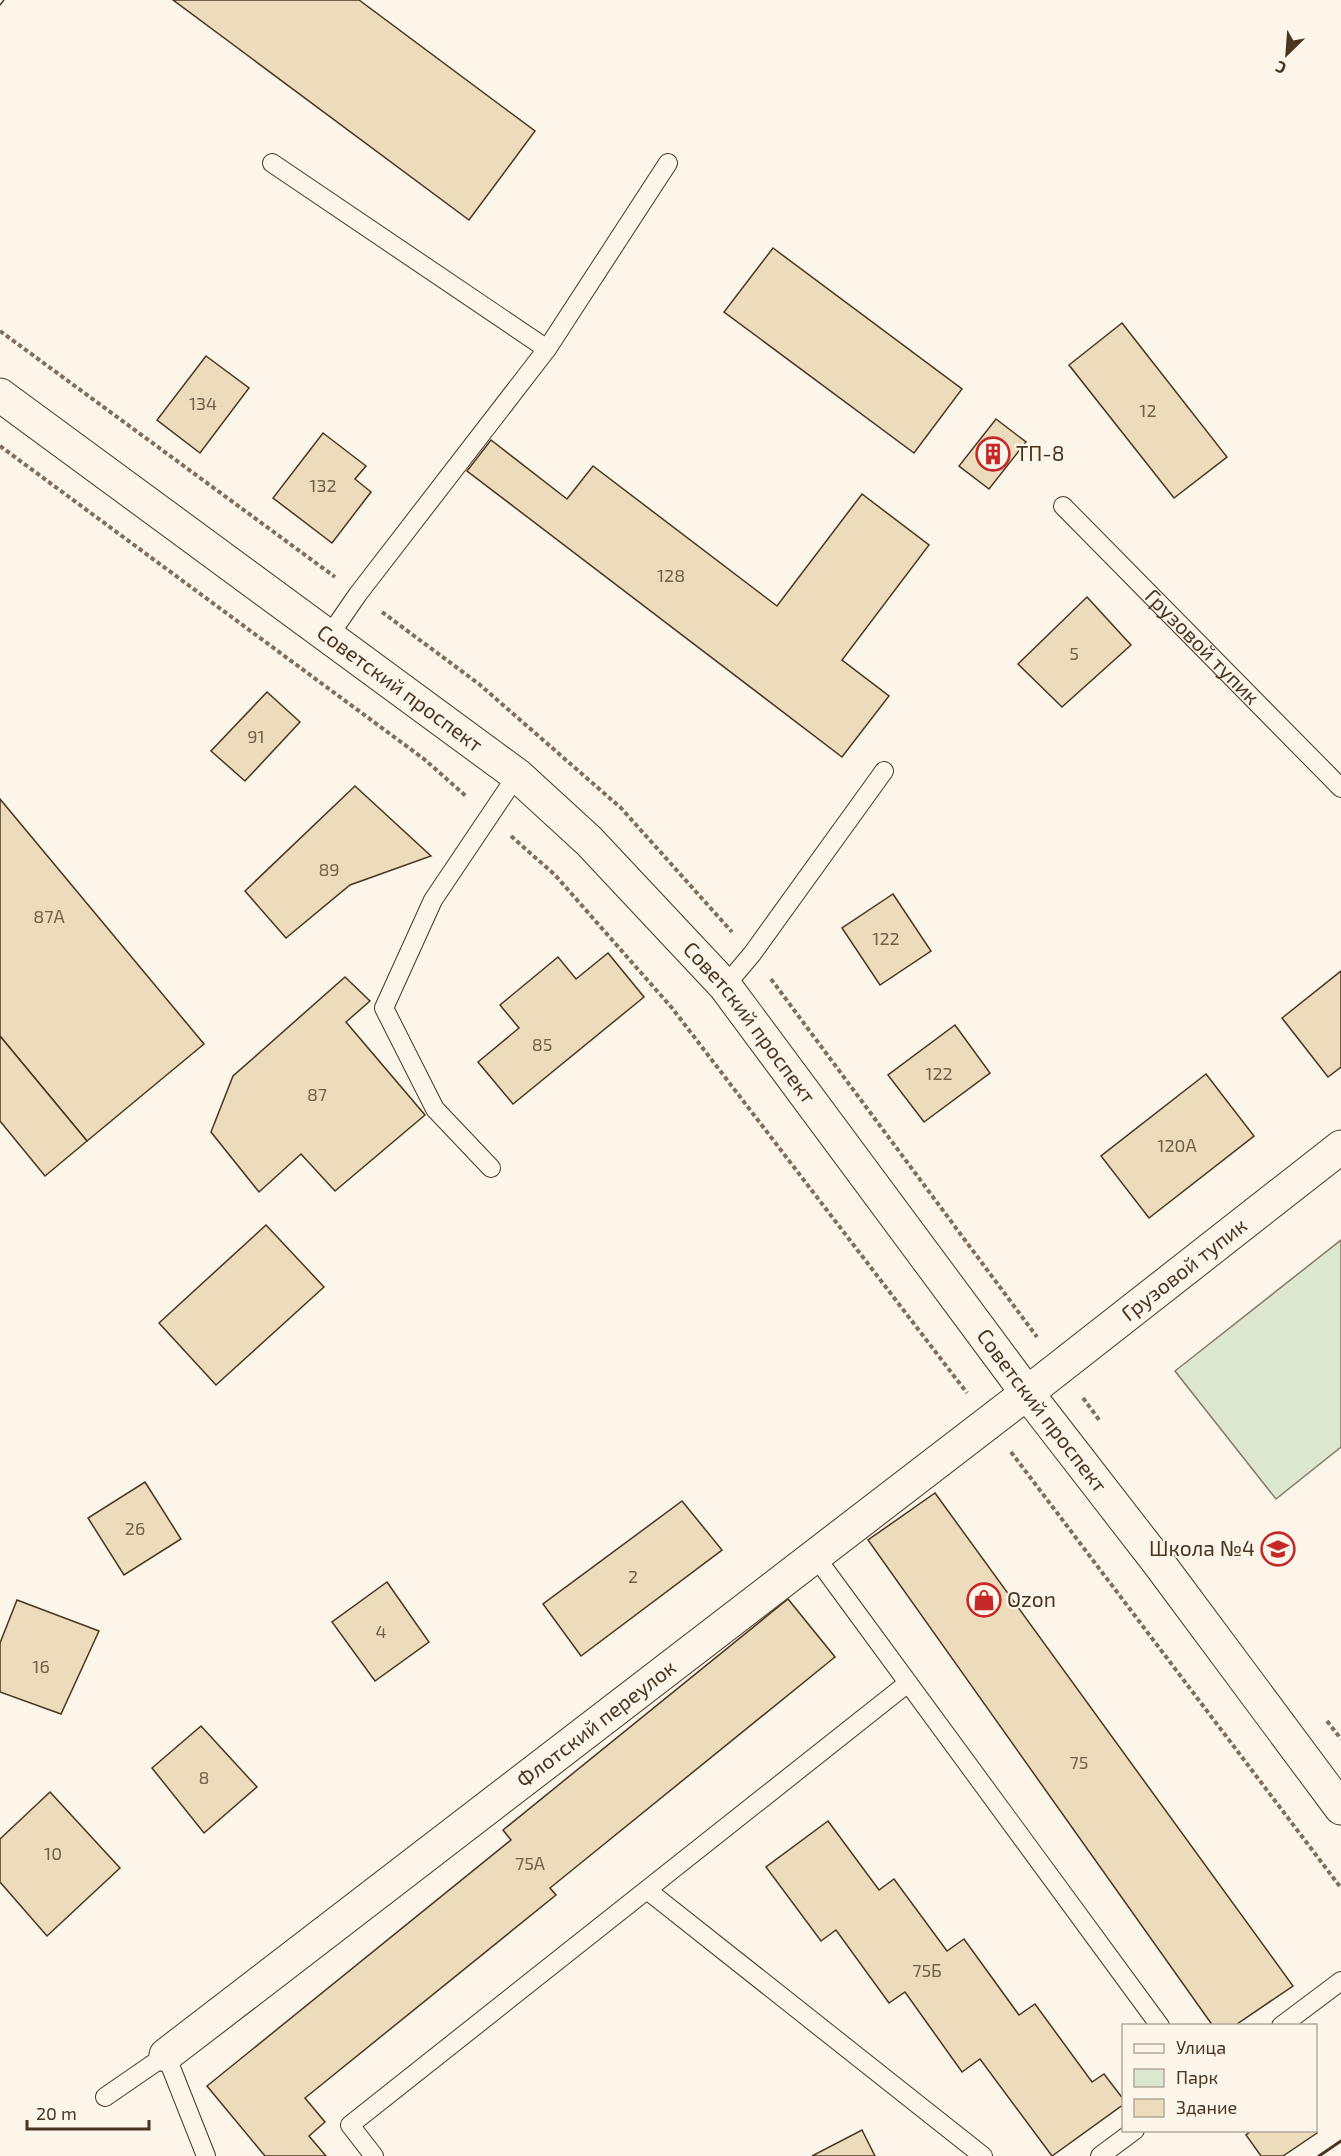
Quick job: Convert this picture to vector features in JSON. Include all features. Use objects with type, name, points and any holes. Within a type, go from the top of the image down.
[{"type":"street","name":"Советский проспект","points":[[0,395],[517,775],[589,841],[725,986],[1027,1393],[1158,1562],[1341,1808]]},
{"type":"street","name":"Грузовой тупик","points":[[1027,1393],[1341,1147]]},
{"type":"street","name":"Флотский переулок","points":[[166,2055],[1027,1393]]},
{"type":"lane","points":[[272,163],[547,349]]},
{"type":"lane","points":[[329,636],[365,585],[547,349],[668,163]]},
{"type":"lane","name":"Грузовой тупик","points":[[1064,506],[1341,788]]},
{"type":"lane","points":[[725,986],[752,954],[884,771]]},
{"type":"lane","points":[[490,1168],[435,1109],[384,1008],[433,900],[517,775]]},
{"type":"lane","points":[[815,1556],[1159,2024]]},
{"type":"lane","points":[[374,2156],[350,2126],[908,1683]]},
{"type":"lane","points":[[647,1890],[982,2156]]},
{"type":"lane","points":[[1282,2024],[1341,1981]]},
{"type":"lane","points":[[105,2097],[166,2055],[206,2156]]},
{"type":"lane","points":[[1100,2156],[1132,2132]]},
{"type":"path","points":[[0,446],[424,759],[555,875],[672,1008],[989,1422],[1341,1888]]},
{"type":"green space","points":[[1341,1240],[1341,1447],[1276,1499],[1175,1371]]},
{"type":"building","points":[[173,0],[359,0],[535,131],[469,220]]},
{"type":"building","points":[[773,248],[962,389],[914,453],[724,312]]},
{"type":"building","points":[[1122,323],[1227,457],[1174,498],[1069,365]]},
{"type":"building","points":[[206,356],[249,388],[200,453],[157,420]]},
{"type":"building","name":"ТП-8","points":[[996,419],[1026,442],[989,489],[959,466]]},
{"type":"building","points":[[323,433],[366,466],[355,479],[371,492],[332,543],[273,498]]},
{"type":"building","points":[[491,440],[567,499],[593,466],[777,606],[862,494],[929,545],[842,660],[889,696],[842,757],[467,471]]},
{"type":"building","points":[[1087,597],[1131,645],[1062,707],[1018,664]]},
{"type":"building","points":[[267,692],[300,722],[245,781],[211,751]]},
{"type":"building","points":[[355,786],[431,856],[350,885],[286,938],[245,891]]},
{"type":"building","points":[[0,799],[204,1044],[87,1141],[0,1036]]},
{"type":"building","points":[[893,894],[931,951],[880,985],[842,928]]},
{"type":"building","points":[[608,953],[644,997],[513,1104],[478,1062],[519,1028],[500,1005],[558,957],[576,979]]},
{"type":"building","points":[[1341,971],[1341,1067],[1328,1077],[1282,1018]]},
{"type":"building","points":[[345,977],[370,1001],[346,1022],[425,1115],[335,1191],[301,1154],[259,1192],[211,1132],[233,1076]]},
{"type":"building","points":[[955,1025],[990,1073],[924,1122],[888,1075]]},
{"type":"building","points":[[0,1036],[87,1141],[45,1176],[0,1121]]},
{"type":"building","points":[[1206,1074],[1254,1136],[1149,1218],[1101,1156]]},
{"type":"building","points":[[266,1225],[324,1287],[216,1385],[159,1323]]},
{"type":"building","points":[[145,1482],[181,1539],[124,1575],[88,1518]]},
{"type":"building","points":[[935,1493],[1293,1986],[1237,2024],[1212,2024],[868,1540]]},
{"type":"building","points":[[682,1501],[722,1550],[581,1656],[543,1604]]},
{"type":"building","points":[[387,1582],[429,1642],[375,1681],[332,1622]]},
{"type":"building","points":[[788,1599],[835,1657],[550,1888],[556,1895],[305,2098],[325,2122],[309,2136],[326,2156],[265,2156],[207,2086],[511,1840],[503,1830]]},
{"type":"building","points":[[17,1600],[99,1631],[61,1714],[0,1692],[0,1643]]},
{"type":"building","points":[[201,1726],[257,1787],[204,1833],[152,1768]]},
{"type":"building","points":[[50,1792],[120,1868],[47,1936],[0,1882],[0,1839]]},
{"type":"building","points":[[828,1821],[879,1890],[894,1879],[947,1951],[964,1939],[1019,2015],[1035,2004],[1092,2082],[1104,2074],[1122,2097],[1122,2105],[1052,2156],[980,2059],[962,2072],[905,1992],[889,2003],[836,1930],[821,1941],[766,1867]]},
{"type":"building","points":[[862,2130],[875,2156],[812,2156]]},
{"type":"building","points":[[1250,2132],[1317,2133],[1283,2156],[1261,2156],[1246,2135]]},
{"type":"fence","points":[[0,5],[4,0]]},
{"type":"wall","points":[[1319,2156],[1341,2141]]},
{"type":"place","name":"ТП-8","points":[[993,454]]},
{"type":"place","name":"Школа №4","points":[[1278,1549]]},
{"type":"place","name":"Ozon","points":[[984,1600]]}]
